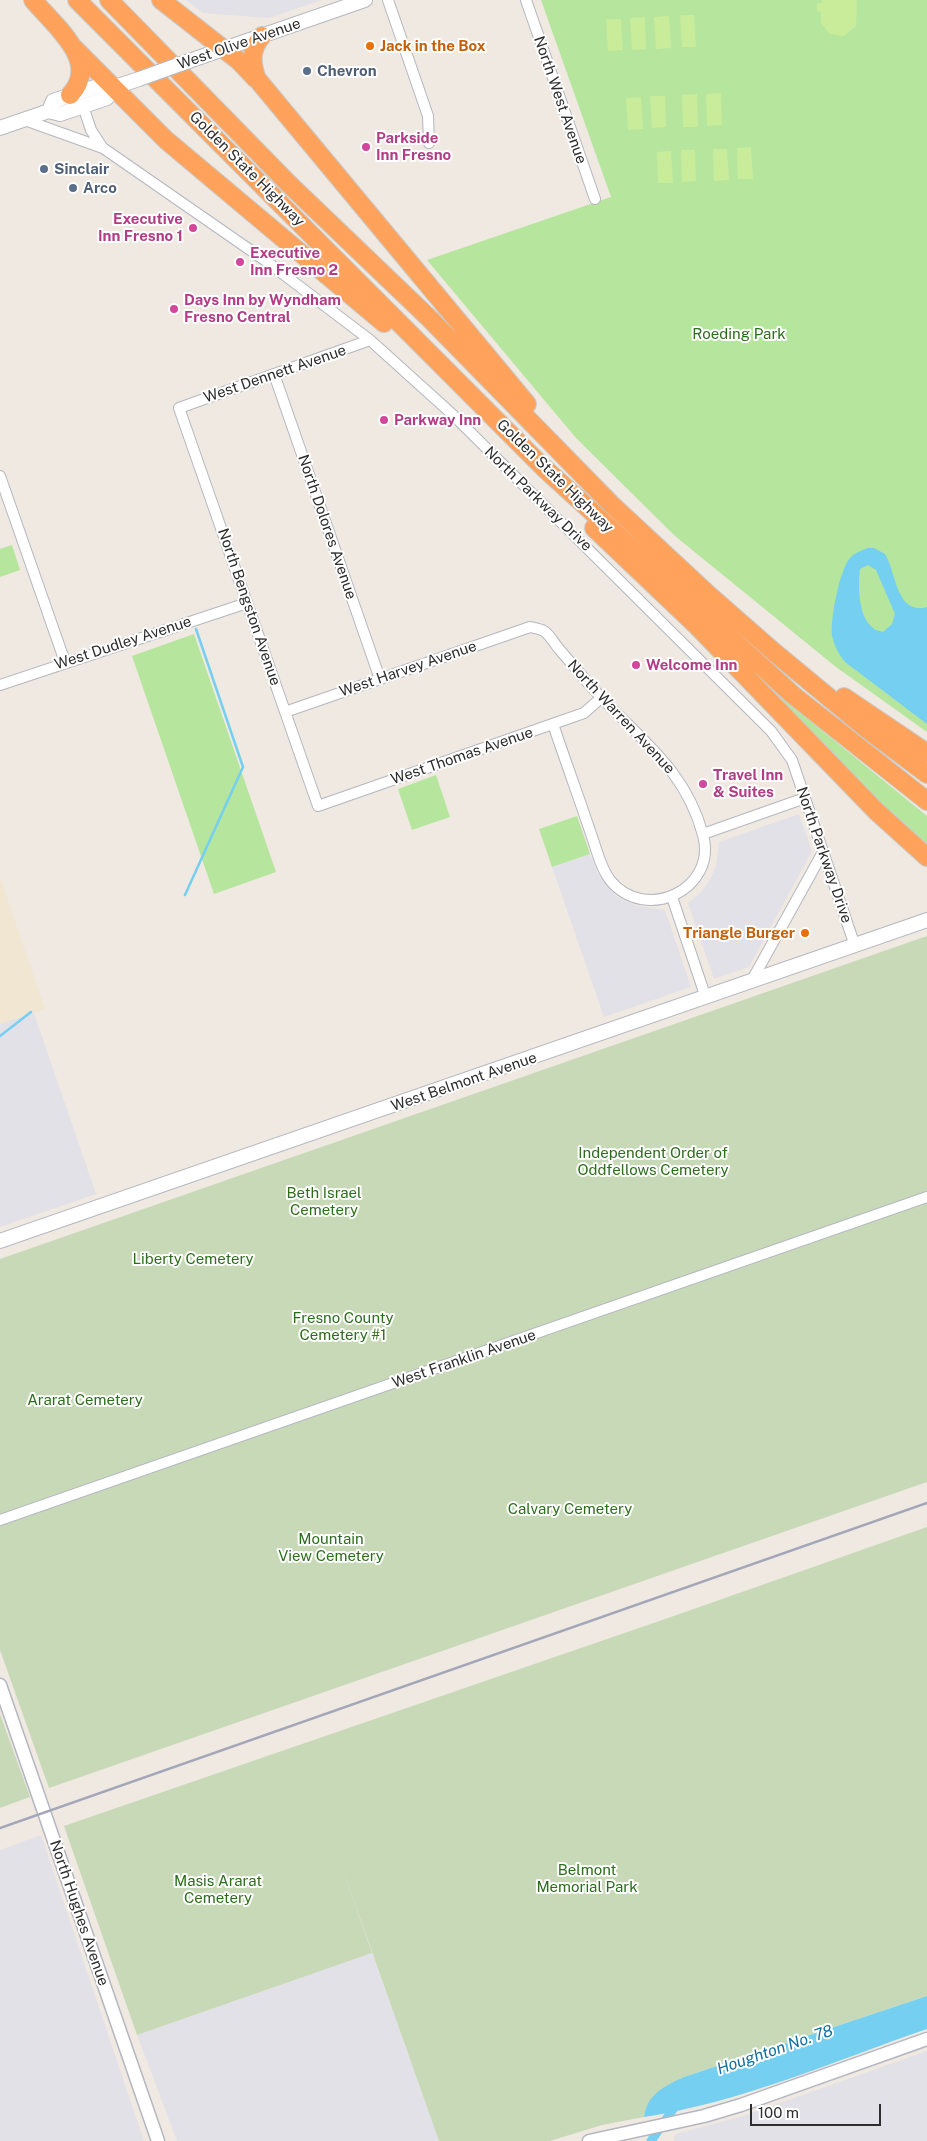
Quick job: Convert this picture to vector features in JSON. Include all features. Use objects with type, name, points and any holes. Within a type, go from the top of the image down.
[{"type":"highway","points":[[34,0],[74,48],[82,64],[77,101]]},
{"type":"highway","name":"Golden State Highway","points":[[77,0],[544,468],[793,695],[927,801]]},
{"type":"highway","name":"Golden State Highway","points":[[109,0],[289,184],[429,318],[611,504],[710,596],[774,652],[867,729],[927,774]]},
{"type":"highway","points":[[161,0],[224,49],[257,79],[611,504]]},
{"type":"highway","points":[[257,79],[253,69],[252,54],[262,36]]},
{"type":"highway","points":[[74,48],[166,140],[330,276],[415,352],[437,360]]},
{"type":"highway","points":[[544,468],[604,539],[697,626],[870,804],[927,857]]},
{"type":"highway","points":[[774,652],[815,676],[874,719],[927,753]]},
{"type":"main road","name":"West Olive Avenue","points":[[0,128],[49,111],[53,101],[77,101],[98,86],[112,88],[365,0]]},
{"type":"main road","name":"West Belmont Avenue","points":[[0,1241],[750,983],[927,920]]},
{"type":"street","points":[[388,0],[428,116],[429,143]]},
{"type":"street","name":"North West Avenue","points":[[526,0],[595,199]]},
{"type":"street","name":"North Parkway Drive","points":[[77,101],[91,130],[103,148]]},
{"type":"street","name":"North Parkway Drive","points":[[22,119],[103,148],[266,261],[370,340],[452,414],[771,731],[792,760],[855,946]]},
{"type":"street","name":"West Dennett Avenue","points":[[179,408],[370,340]]},
{"type":"street","name":"North Dolores Avenue","points":[[274,374],[380,679]]},
{"type":"street","name":"North Bengston Avenue","points":[[179,408],[318,806]]},
{"type":"street","points":[[0,476],[65,662]]},
{"type":"street","name":"West Dudley Avenue","points":[[0,685],[247,603]]},
{"type":"street","name":"West Harvey Avenue","points":[[285,712],[530,627]]},
{"type":"street","name":"North Warren Avenue","points":[[530,627],[544,631],[601,698],[668,763],[682,788],[703,834],[705,848],[700,868],[687,887],[672,897]]},
{"type":"street","name":"West Thomas Avenue","points":[[318,806],[553,724],[584,712],[601,698]]},
{"type":"street","points":[[553,724],[607,876],[617,887],[636,898],[657,900],[672,897],[706,998]]},
{"type":"street","points":[[703,834],[805,798]]},
{"type":"street","points":[[750,983],[823,852]]},
{"type":"street","name":"West Franklin Avenue","points":[[0,1520],[927,1197]]},
{"type":"street","name":"North Hughes Avenue","points":[[0,1685],[158,2141]]},
{"type":"street","points":[[588,2141],[684,2120],[741,2105],[927,2039]]},
{"type":"shaded area","points":[[186,0],[322,0],[269,18],[203,13]]},
{"type":"shaded area","points":[[799,814],[812,851],[749,967],[714,979],[688,903],[701,892],[710,880],[716,865],[719,842]]},
{"type":"shaded area","points":[[590,854],[598,874],[616,896],[636,906],[665,910],[691,987],[604,1017],[552,867]]},
{"type":"shaded area","points":[[0,877],[45,1009],[0,1024]]},
{"type":"shaded area","points":[[34,1013],[96,1194],[0,1227],[0,1024]]},
{"type":"shaded area","points":[[41,1835],[144,2141],[0,2141],[0,1850]]},
{"type":"shaded area","points":[[372,1953],[439,2141],[177,2141],[137,2035]]},
{"type":"shaded area","points":[[927,2051],[927,2141],[674,2141],[675,2134],[743,2116]]},
{"type":"green space","name":"Roeding Park","points":[[541,0],[927,0],[927,732],[836,667],[675,536],[576,438],[427,260],[611,197]]},
{"type":"green space","points":[[822,0],[857,0],[856,26],[844,36],[830,34],[821,23],[821,12],[817,11],[817,3],[822,3]]},
{"type":"green space","points":[[680,15],[694,15],[696,47],[682,47]]},
{"type":"green space","points":[[669,16],[671,48],[656,49],[654,17]]},
{"type":"green space","points":[[645,17],[646,49],[632,50],[630,18]]},
{"type":"green space","points":[[606,19],[621,19],[623,50],[608,51]]},
{"type":"green space","points":[[721,93],[722,125],[707,126],[706,94]]},
{"type":"green space","points":[[697,94],[698,127],[683,127],[682,95]]},
{"type":"green space","points":[[650,96],[665,96],[666,127],[652,128]]},
{"type":"green space","points":[[641,97],[643,129],[628,130],[626,98]]},
{"type":"green space","points":[[751,147],[753,179],[738,179],[737,148]]},
{"type":"green space","points":[[713,149],[727,149],[729,180],[714,181]]},
{"type":"green space","points":[[681,150],[695,150],[696,181],[682,182]]},
{"type":"green space","points":[[671,151],[673,183],[658,183],[657,152]]},
{"type":"green space","points":[[12,545],[20,570],[0,577],[0,549]]},
{"type":"green space","points":[[194,634],[276,872],[214,894],[132,656]]},
{"type":"green space","points":[[766,685],[927,816],[927,856]]},
{"type":"green space","points":[[436,775],[450,817],[412,830],[398,789]]},
{"type":"green space","points":[[577,816],[590,854],[552,867],[539,829]]},
{"type":"green space","points":[[927,936],[927,1482],[49,1788],[0,1650],[0,1259]]},
{"type":"green space","name":"Belmont Memorial Park","points":[[927,1527],[927,1996],[684,2077],[664,2088],[653,2097],[644,2117],[602,2125],[550,2141],[439,2141],[337,1853],[372,1953],[137,2035],[64,1826]]},
{"type":"green space","points":[[0,1714],[30,1797],[0,1808]]},
{"type":"water","points":[[868,548],[874,548],[885,554],[898,590],[909,605],[917,608],[927,607],[927,724],[845,662],[834,643],[832,635],[833,618],[843,571],[851,557]],"holes":[[[868,565],[876,570],[895,614],[892,624],[883,632],[874,629],[867,622],[860,600],[860,569]]]},
{"type":"water","points":[[927,1996],[927,2029],[752,2091],[680,2110],[644,2117],[649,2102],[658,2092],[684,2077]]},
{"type":"waterway","points":[[185,895],[243,767],[196,629]]},
{"type":"waterway","points":[[0,1036],[31,1012]]},
{"type":"waterway","name":"Houghton No. 78","points":[[651,2141],[676,2105]]},
{"type":"railway","points":[[0,1828],[927,1503]]},
{"type":"place","name":"Jack in the Box","points":[[370,46]]},
{"type":"place","name":"Chevron","points":[[307,71]]},
{"type":"place","name":"Parkside Inn Fresno","points":[[366,147]]},
{"type":"place","name":"Sinclair","points":[[44,169]]},
{"type":"place","name":"Arco","points":[[73,188]]},
{"type":"place","name":"Executive Inn Fresno 1","points":[[193,228]]},
{"type":"place","name":"Executive Inn Fresno 2","points":[[240,262]]},
{"type":"place","name":"Days Inn by Wyndham Fresno Central","points":[[174,309]]},
{"type":"place","name":"Parkway Inn","points":[[384,420]]},
{"type":"place","name":"Welcome Inn","points":[[636,665]]},
{"type":"place","name":"Travel Inn & Suites","points":[[703,784]]},
{"type":"place","name":"Triangle Burger","points":[[805,933]]},
{"type":"park label","name":"Independent Order of Oddfellows Cemetery","points":[[653,1162]]},
{"type":"park label","name":"Beth Israel Cemetery","points":[[324,1202]]},
{"type":"park label","name":"Liberty Cemetery","points":[[193,1259]]},
{"type":"park label","name":"Fresno County Cemetery #1","points":[[343,1326]]},
{"type":"park label","name":"Ararat Cemetery","points":[[85,1400]]},
{"type":"park label","name":"Calvary Cemetery","points":[[570,1509]]},
{"type":"park label","name":"Mountain View Cemetery","points":[[331,1548]]},
{"type":"park label","name":"Masis Ararat Cemetery","points":[[218,1890]]}]
